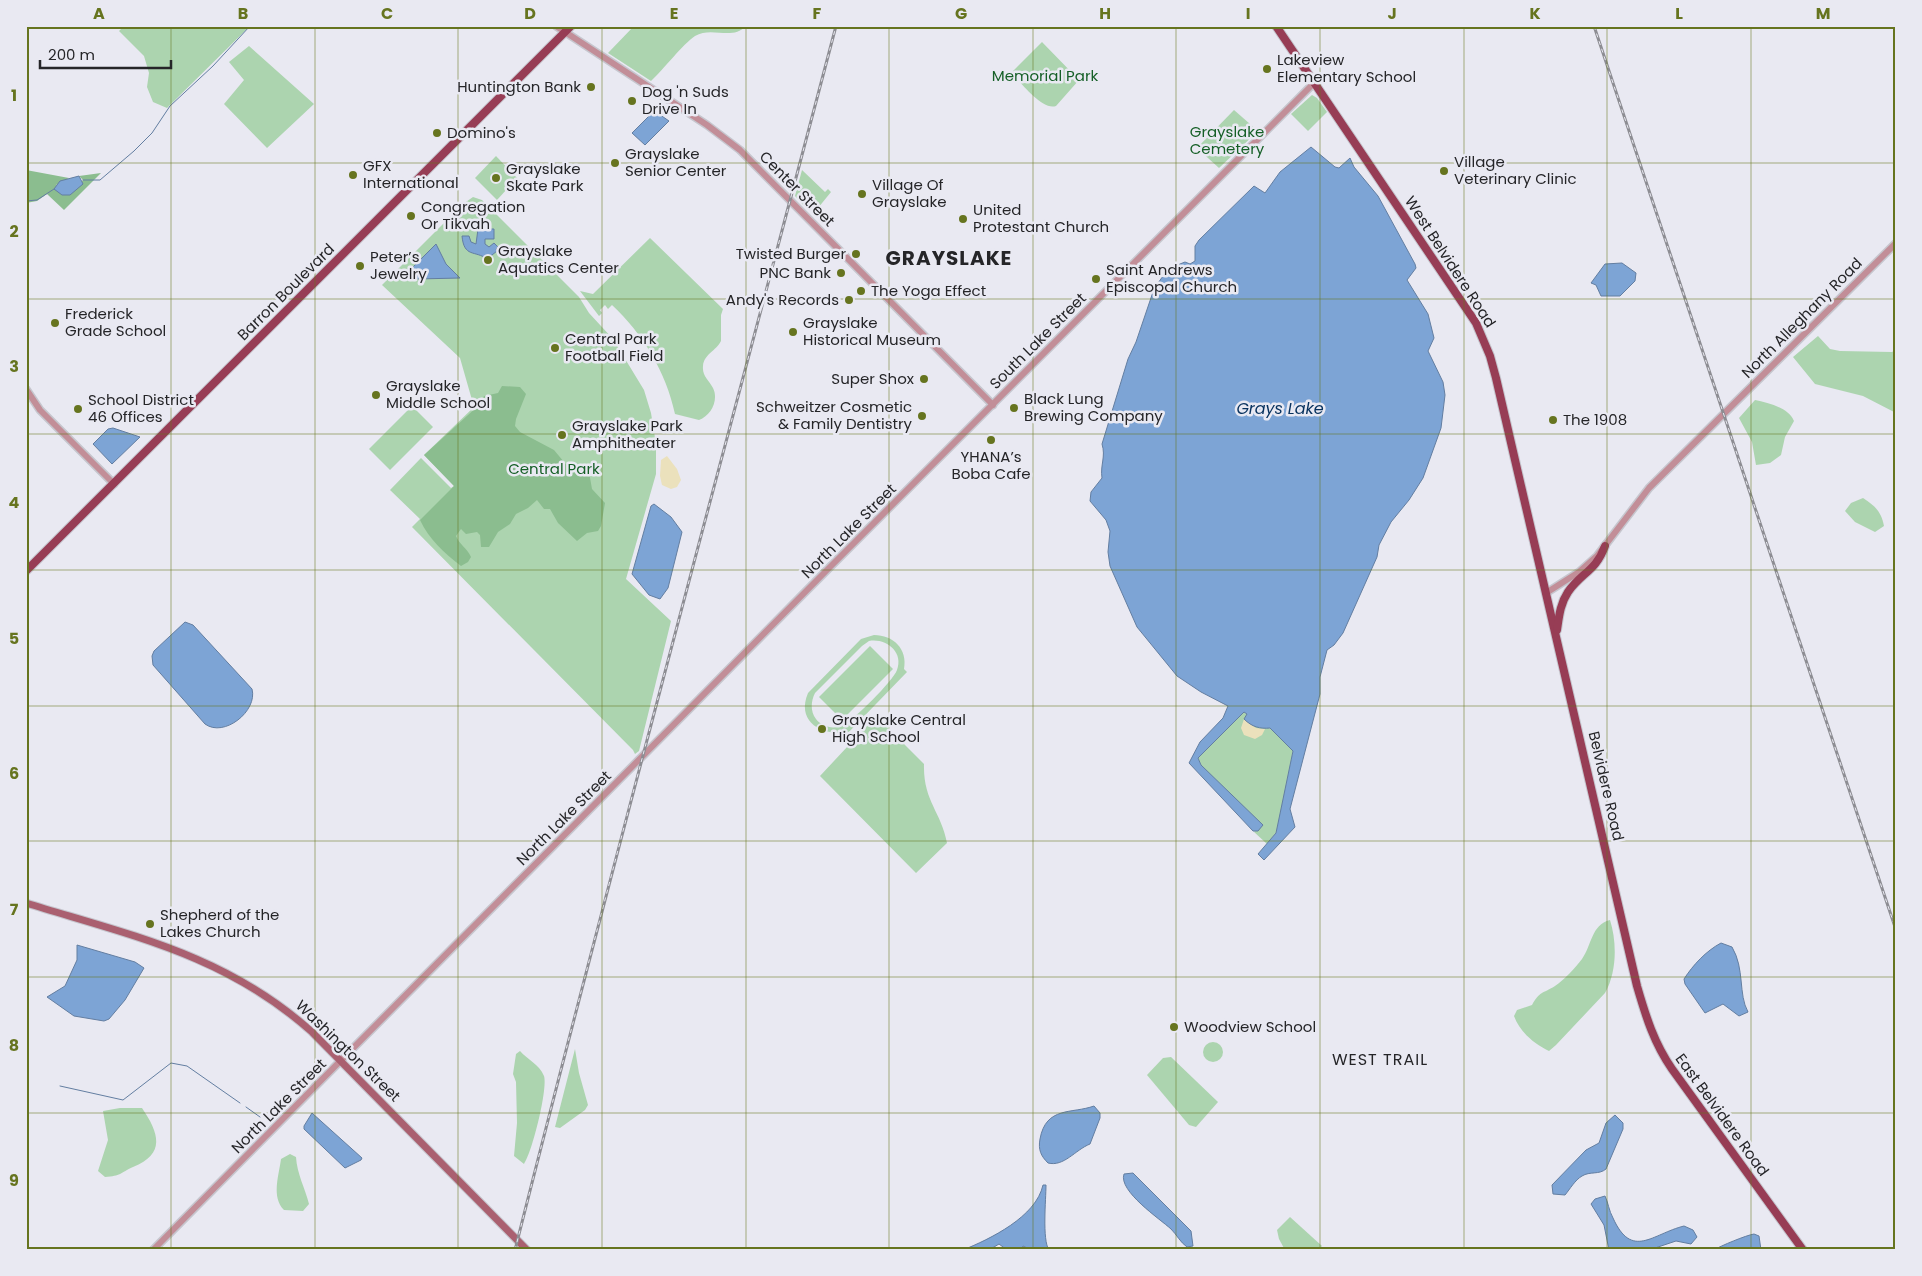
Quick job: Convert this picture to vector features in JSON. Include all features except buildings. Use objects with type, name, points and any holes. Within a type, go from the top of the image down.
[{"type":"main road","points":[[1276,26],[1314,83]]},
{"type":"main road","name":"Barron Boulevard","points":[[26,571],[568,29]]},
{"type":"main road","name":"West Belvidere Road","points":[[1314,83],[1476,323],[1485,341],[1496,378],[1546,593]]},
{"type":"main road","points":[[1556,635],[1564,598],[1595,565],[1605,546]]},
{"type":"main road","name":"Belvidere Road","points":[[1546,593],[1638,986]]},
{"type":"main road","name":"Washington Street","points":[[26,903],[152,942],[205,961],[273,999],[312,1032],[527,1250]]},
{"type":"main road","name":"East Belvidere Road","points":[[1638,986],[1651,1031],[1661,1052],[1802,1250]]},
{"type":"street","name":"Center Street","points":[[556,26],[568,29],[713,129],[740,150],[992,405]]},
{"type":"street","name":"South Lake Street","points":[[992,405],[1314,83]]},
{"type":"street","name":"North Alleghany Road","points":[[1546,593],[1579,572],[1605,546],[1649,488],[1896,243]]},
{"type":"street","points":[[26,389],[40,410],[114,484]]},
{"type":"street","name":"North Lake Street","points":[[153,1250],[992,405]]},
{"type":"green space","points":[[124,26],[250,26],[167,108],[153,102],[147,87],[149,73],[144,56],[119,31]]},
{"type":"green space","points":[[634,26],[746,26],[735,32],[708,32],[695,36],[651,81],[608,53]]},
{"type":"green space","name":"Memorial Park","points":[[1042,42],[1079,80],[1056,106],[1044,104],[1038,100],[1011,73]]},
{"type":"green space","points":[[249,46],[314,104],[267,148],[224,104],[244,80],[229,62]]},
{"type":"green space","points":[[1312,95],[1317,98],[1327,112],[1308,131],[1291,114]]},
{"type":"green space","name":"Grayslake Cemetery","points":[[1234,110],[1258,131],[1219,168],[1197,148]]},
{"type":"green space","name":"Grayslake Skate Park","points":[[496,156],[517,178],[497,200],[475,178]]},
{"type":"green space","points":[[26,170],[69,178],[56,185],[62,195],[70,195],[83,180],[79,176],[101,173],[64,210],[47,194],[37,201],[26,203]]},
{"type":"green space","points":[[802,170],[825,192],[828,189],[831,192],[818,208],[816,206],[815,209],[812,203],[806,208],[795,196]]},
{"type":"green space","name":"Central Park","points":[[473,197],[482,200],[579,297],[589,313],[613,339],[644,390],[651,413],[656,444],[656,474],[626,579],[671,621],[639,751],[635,754],[412,527],[420,519],[390,490],[421,458],[451,488],[454,486],[424,455],[474,407],[460,358],[382,285],[463,204]]},
{"type":"green space","points":[[650,238],[723,309],[721,315],[721,341],[708,355],[703,366],[705,375],[715,393],[715,398],[713,407],[707,415],[699,420],[675,414],[666,383],[652,355],[634,328],[623,316],[612,305],[608,309],[605,305],[600,310],[602,313],[599,316],[580,291],[593,294]]},
{"type":"green space","points":[[1818,336],[1830,349],[1840,351],[1892,352],[1896,350],[1896,413],[1863,396],[1815,384],[1793,357]]},
{"type":"green space","points":[[502,386],[520,387],[526,394],[516,419],[515,426],[520,432],[554,450],[569,468],[576,470],[583,468],[589,472],[592,489],[605,503],[601,526],[598,531],[587,533],[577,541],[558,523],[550,509],[544,509],[537,500],[528,508],[516,514],[510,524],[498,532],[489,547],[481,547],[480,535],[477,532],[466,534],[461,529],[456,536],[471,557],[468,562],[461,566],[438,545],[420,520],[454,486],[424,455],[479,405],[484,396],[498,393]]},
{"type":"green space","points":[[1755,400],[1782,409],[1794,421],[1785,437],[1781,455],[1770,463],[1756,465],[1752,442],[1739,418]]},
{"type":"green space","points":[[412,406],[433,427],[390,470],[369,449]]},
{"type":"green space","points":[[1863,498],[1877,509],[1883,521],[1884,526],[1875,532],[1855,522],[1845,511],[1851,503]]},
{"type":"green space","points":[[874,635],[893,640],[898,644],[904,655],[904,669],[907,672],[844,737],[840,733],[824,730],[811,723],[805,710],[805,702],[808,693],[861,639]],"holes":[[[869,641],[887,644],[896,652],[899,663],[894,675],[873,700],[848,722],[836,727],[828,727],[821,724],[814,716],[812,709],[815,693],[862,646]]]},
{"type":"green space","points":[[870,646],[893,669],[842,720],[819,697]]},
{"type":"green space","points":[[1244,712],[1272,730],[1293,751],[1279,825],[1276,833],[1267,844],[1253,831],[1255,832],[1201,765],[1198,758]]},
{"type":"green space","points":[[876,716],[924,764],[926,787],[941,822],[947,843],[916,873],[820,776]]},
{"type":"green space","points":[[1610,920],[1614,938],[1615,957],[1609,985],[1605,993],[1549,1051],[1528,1037],[1514,1016],[1517,1010],[1532,1005],[1539,995],[1555,986],[1569,974],[1582,959],[1595,931],[1599,926]]},
{"type":"green space","points":[[1213,1042],[1220,1045],[1223,1052],[1220,1059],[1213,1062],[1206,1059],[1203,1052],[1206,1045]]},
{"type":"green space","points":[[575,1049],[579,1073],[588,1105],[585,1110],[560,1128],[555,1127]]},
{"type":"green space","points":[[520,1051],[539,1068],[544,1076],[545,1083],[538,1121],[524,1164],[514,1156],[517,1123],[516,1082],[513,1074],[516,1054]]},
{"type":"green space","points":[[1171,1057],[1218,1102],[1196,1127],[1189,1125],[1147,1075],[1163,1058]]},
{"type":"green space","points":[[120,1108],[142,1108],[155,1134],[155,1149],[144,1162],[117,1175],[105,1177],[98,1171],[108,1140],[103,1111]]},
{"type":"green space","points":[[290,1154],[296,1157],[299,1175],[309,1204],[303,1211],[284,1210],[278,1199],[277,1186],[281,1159]]},
{"type":"green space","points":[[1290,1217],[1322,1246],[1318,1250],[1285,1250],[1277,1230]]},
{"type":"sand","points":[[667,456],[677,469],[681,480],[677,487],[671,489],[662,485],[660,476],[661,460]]},
{"type":"sand","points":[[1244,719],[1256,728],[1265,729],[1262,735],[1255,739],[1244,735],[1241,728]]},
{"type":"water","points":[[656,112],[669,121],[645,145],[632,133],[651,114]]},
{"type":"water","name":"Grays Lake","points":[[1311,147],[1335,167],[1339,168],[1350,158],[1354,167],[1378,196],[1415,264],[1416,268],[1407,280],[1428,314],[1434,338],[1428,351],[1443,382],[1445,395],[1441,428],[1423,478],[1409,500],[1391,522],[1379,545],[1377,557],[1343,633],[1334,645],[1327,650],[1320,677],[1320,694],[1290,809],[1295,827],[1264,860],[1258,854],[1276,833],[1293,751],[1270,728],[1256,727],[1247,722],[1244,719],[1247,714],[1244,712],[1198,758],[1201,765],[1263,825],[1258,831],[1253,831],[1189,763],[1200,742],[1223,718],[1228,706],[1201,692],[1177,676],[1137,627],[1110,566],[1108,552],[1110,531],[1106,520],[1090,501],[1091,492],[1102,478],[1102,444],[1128,359],[1136,342],[1154,289],[1165,273],[1185,262],[1190,264],[1195,261],[1195,246],[1199,240],[1254,186],[1265,193],[1280,172]]},
{"type":"water","points":[[79,176],[83,184],[70,195],[62,195],[54,189],[60,181]]},
{"type":"water","points":[[478,229],[494,229],[494,239],[485,239],[485,244],[489,247],[494,243],[498,247],[497,251],[487,259],[468,251],[463,243],[462,236],[469,236],[471,242],[476,244]]},
{"type":"water","points":[[436,244],[446,264],[460,278],[417,279],[408,277],[409,271]]},
{"type":"water","points":[[1622,263],[1636,273],[1635,281],[1620,296],[1601,296],[1596,285],[1591,283],[1605,264]]},
{"type":"water","points":[[113,428],[140,437],[112,464],[93,444],[108,429]]},
{"type":"water","points":[[654,504],[671,517],[682,532],[668,588],[660,599],[649,595],[632,574],[651,506]]},
{"type":"water","points":[[185,622],[193,625],[252,689],[250,706],[238,720],[230,725],[221,728],[205,724],[153,665],[152,656],[154,651]]},
{"type":"water","points":[[1721,943],[1732,947],[1739,964],[1743,997],[1748,1012],[1739,1016],[1723,1004],[1705,1013],[1685,984],[1684,979],[1696,964],[1705,954]]},
{"type":"water","points":[[77,945],[135,962],[144,968],[125,1000],[109,1019],[104,1021],[74,1016],[47,997],[65,986],[77,960]]},
{"type":"water","points":[[1094,1106],[1100,1113],[1100,1118],[1090,1144],[1059,1163],[1048,1163],[1042,1155],[1039,1146],[1043,1128],[1048,1121],[1061,1113]]},
{"type":"water","points":[[312,1113],[362,1158],[361,1160],[345,1168],[304,1129]]},
{"type":"water","points":[[1615,1115],[1623,1123],[1623,1129],[1606,1169],[1582,1176],[1565,1195],[1553,1194],[1552,1185],[1586,1150],[1599,1143],[1606,1123]]},
{"type":"water","points":[[1133,1173],[1191,1231],[1193,1246],[1187,1247],[1171,1229],[1133,1196],[1124,1181],[1124,1174]]},
{"type":"water","points":[[1043,1185],[1046,1185],[1045,1229],[1049,1250],[1031,1250],[1023,1246],[1021,1250],[1007,1250],[999,1244],[989,1250],[963,1250],[986,1240],[1022,1217],[1039,1197]]},
{"type":"water","points":[[1605,1196],[1610,1212],[1620,1231],[1628,1238],[1635,1241],[1644,1241],[1684,1226],[1693,1230],[1697,1237],[1691,1244],[1676,1241],[1649,1250],[1609,1250],[1604,1225],[1591,1204],[1595,1199]]},
{"type":"water","points":[[1754,1234],[1759,1236],[1761,1250],[1714,1250],[1746,1236]]},
{"type":"waterway","points":[[83,180],[100,180],[134,151],[152,133],[170,106],[213,66],[250,26]]},
{"type":"waterway","points":[[26,201],[37,200],[54,189]]},
{"type":"waterway","points":[[60,1086],[123,1100],[171,1063],[187,1066],[240,1103]]},
{"type":"waterway","points":[[246,1107],[260,1117]]},
{"type":"railway","points":[[515,1250],[836,26]]},
{"type":"railway","points":[[1594,26],[1896,930]]},
{"type":"place","name":"Lakeview Elementary School","points":[[1267,69]]},
{"type":"place","name":"Huntington Bank","points":[[591,87]]},
{"type":"place","name":"Dog 'n Suds Drive In","points":[[632,101]]},
{"type":"place","name":"Domino's","points":[[437,133]]},
{"type":"place","name":"Grayslake Senior Center","points":[[615,163]]},
{"type":"place","name":"Village Veterinary Clinic","points":[[1444,171]]},
{"type":"place","name":"GFX International","points":[[353,175]]},
{"type":"place","name":"Grayslake Skate Park","points":[[496,178]]},
{"type":"place","name":"Village Of Grayslake","points":[[862,194]]},
{"type":"place","name":"Congregation Or Tikvah","points":[[411,216]]},
{"type":"place","name":"United Protestant Church","points":[[963,219]]},
{"type":"place","name":"Twisted Burger","points":[[856,254]]},
{"type":"place","name":"Grayslake Aquatics Center","points":[[488,260]]},
{"type":"place","name":"Peter’s Jewelry","points":[[360,266]]},
{"type":"place","name":"PNC Bank","points":[[841,273]]},
{"type":"place","name":"Saint Andrews Episcopal Church","points":[[1096,279]]},
{"type":"place","name":"The Yoga Effect","points":[[861,291]]},
{"type":"place","name":"Andy's Records","points":[[849,300]]},
{"type":"place","name":"Frederick Grade School","points":[[55,323]]},
{"type":"place","name":"Grayslake Historical Museum","points":[[793,332]]},
{"type":"place","name":"Central Park Football Field","points":[[555,348]]},
{"type":"place","name":"Super Shox","points":[[924,379]]},
{"type":"place","name":"Grayslake Middle School","points":[[376,395]]},
{"type":"place","name":"Black Lung Brewing Company","points":[[1014,408]]},
{"type":"place","name":"School District 46 Offices","points":[[78,409]]},
{"type":"place","name":"Schweitzer Cosmetic & Family Dentistry","points":[[922,416]]},
{"type":"place","name":"The 1908","points":[[1553,420]]},
{"type":"place","name":"Grayslake Park Amphitheater","points":[[562,435]]},
{"type":"place","name":"YHANA’s Boba Cafe","points":[[991,440]]},
{"type":"place","name":"Grayslake Central High School","points":[[822,729]]},
{"type":"place","name":"Shepherd of the Lakes Church","points":[[150,924]]},
{"type":"place","name":"Woodview School","points":[[1174,1027]]},
{"type":"district","name":"GRAYSLAKE","points":[[949,258]]},
{"type":"district","name":"WEST TRAIL","points":[[1380,1059]]}]
